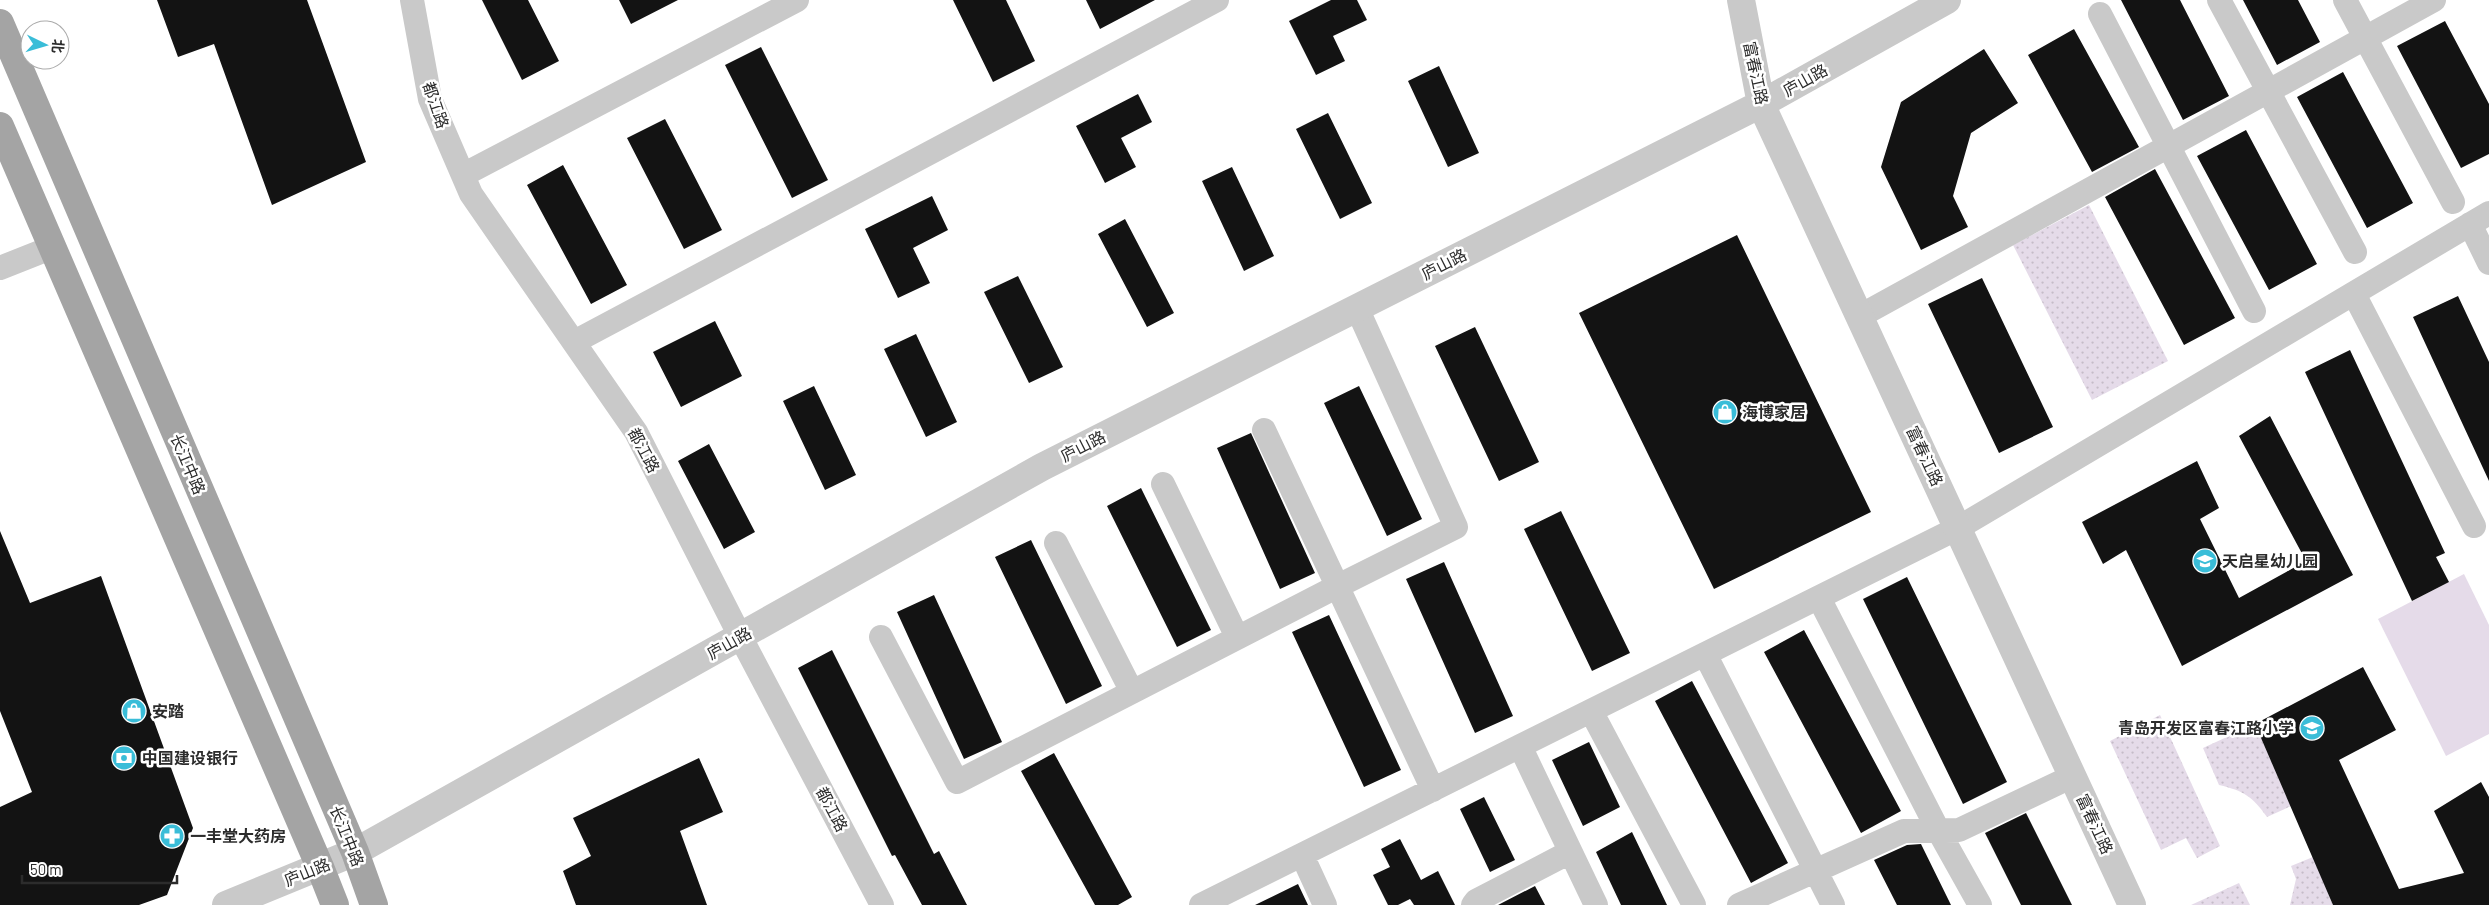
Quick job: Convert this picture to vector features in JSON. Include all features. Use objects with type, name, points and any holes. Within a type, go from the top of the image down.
[{"type":"main road","name":"长江中路","points":[[0,23],[355,852],[374,905]]},
{"type":"main road","points":[[0,126],[320,866],[335,905]]},
{"type":"street","name":"都江路","points":[[412,0],[430,99],[471,194],[636,432],[740,636],[882,905]]},
{"type":"street","points":[[463,175],[797,0]]},
{"type":"street","points":[[574,342],[1217,0]]},
{"type":"street","name":"富春江路","points":[[1741,0],[1761,104],[2132,905]]},
{"type":"street","name":"庐山路","points":[[226,905],[355,852],[1042,467],[1761,104],[1947,0]]},
{"type":"street","points":[[2219,0],[2354,252]]},
{"type":"street","points":[[2345,0],[2453,202]]},
{"type":"street","points":[[1860,316],[2434,0]]},
{"type":"street","points":[[2100,14],[2254,311]]},
{"type":"street","points":[[1201,905],[1958,528],[2480,219],[2489,263]]},
{"type":"street","points":[[0,268],[53,247]]},
{"type":"street","points":[[2354,294],[2474,526]]},
{"type":"street","points":[[880,637],[957,782],[1336,587],[1456,528],[1357,308]]},
{"type":"street","points":[[1264,430],[1336,587],[1433,790]]},
{"type":"street","points":[[1163,484],[1237,638]]},
{"type":"street","points":[[1056,543],[1132,692]]},
{"type":"street","points":[[1819,598],[1938,830],[1980,905]]},
{"type":"street","points":[[1705,654],[1833,905]]},
{"type":"street","points":[[1591,711],[1694,905]]},
{"type":"street","points":[[1520,746],[1596,905]]},
{"type":"street","points":[[1739,905],[1904,831],[1959,830],[2073,776]]},
{"type":"street","points":[[1473,905],[1476,901],[1570,852]]},
{"type":"street","points":[[1302,855],[1325,905]]},
{"type":"shaded area","points":[[2089,205],[2168,361],[2092,400],[2013,245]]},
{"type":"shaded area","points":[[2464,574],[2489,625],[2489,734],[2446,756],[2378,619]]},
{"type":"shaded area","points":[[2160,715],[2220,846],[2197,858],[2186,838],[2161,850],[2110,741]]},
{"type":"shaded area","points":[[2255,724],[2291,806],[2267,817],[2247,795],[2219,785],[2203,748]]},
{"type":"shaded area","points":[[2313,857],[2333,905],[2290,905],[2296,879],[2291,866]]},
{"type":"shaded area","points":[[2239,883],[2250,905],[2191,905]]},
{"type":"building","points":[[157,0],[307,0],[366,162],[272,205],[214,44],[178,57]]},
{"type":"building","points":[[482,0],[528,0],[559,61],[522,80]]},
{"type":"building","points":[[619,0],[678,0],[631,24]]},
{"type":"building","points":[[953,0],[1006,0],[1035,61],[993,82]]},
{"type":"building","points":[[1086,0],[1155,0],[1100,29]]},
{"type":"building","points":[[1331,0],[1357,0],[1367,20],[1333,36],[1345,61],[1316,75],[1289,21]]},
{"type":"building","points":[[2121,0],[2180,0],[2229,96],[2183,120]]},
{"type":"building","points":[[2243,0],[2298,0],[2320,42],[2277,65]]},
{"type":"building","points":[[2445,21],[2489,104],[2489,154],[2461,168],[2397,46]]},
{"type":"building","points":[[2074,29],[2139,147],[2092,172],[2028,55]]},
{"type":"building","points":[[761,47],[828,180],[792,198],[725,65]]},
{"type":"building","points":[[1984,49],[2018,103],[1971,133],[1953,196],[1968,227],[1921,250],[1881,167],[1901,102]]},
{"type":"building","points":[[1439,66],[1479,153],[1448,167],[1408,81]]},
{"type":"building","points":[[2343,72],[2413,203],[2367,228],[2297,97]]},
{"type":"building","points":[[1138,94],[1152,122],[1121,138],[1136,167],[1105,183],[1076,126]]},
{"type":"building","points":[[1328,113],[1372,203],[1340,219],[1296,129]]},
{"type":"building","points":[[665,119],[722,230],[684,249],[627,138]]},
{"type":"building","points":[[2246,130],[2317,264],[2269,290],[2197,156]]},
{"type":"building","points":[[563,165],[627,285],[591,304],[527,185]]},
{"type":"building","points":[[1232,167],[1274,256],[1244,271],[1202,181]]},
{"type":"building","points":[[2155,169],[2235,318],[2184,345],[2105,197]]},
{"type":"building","points":[[932,196],[948,230],[913,248],[930,283],[898,298],[865,229]]},
{"type":"building","points":[[1125,219],[1174,313],[1147,327],[1098,234]]},
{"type":"building","name":"海博家居","points":[[1737,235],[1871,512],[1714,589],[1579,313]]},
{"type":"building","points":[[1018,276],[1063,367],[1029,383],[984,292]]},
{"type":"building","points":[[1982,278],[2053,427],[1999,453],[1928,304]]},
{"type":"building","points":[[2458,296],[2489,362],[2489,481],[2413,317]]},
{"type":"building","points":[[715,321],[742,376],[681,407],[653,352]]},
{"type":"building","points":[[1475,327],[1539,462],[1499,481],[1435,346]]},
{"type":"building","points":[[916,334],[957,422],[926,437],[884,349]]},
{"type":"building","points":[[2350,350],[2445,553],[2436,557],[2449,582],[2412,601],[2305,372]]},
{"type":"building","points":[[814,386],[856,475],[825,490],[783,401]]},
{"type":"building","points":[[1359,386],[1422,519],[1387,536],[1324,403]]},
{"type":"building","points":[[2270,416],[2353,575],[2182,666],[2126,550],[2103,564],[2082,522],[2197,461],[2219,508],[2200,519],[2239,598],[2306,561],[2239,436]]},
{"type":"building","points":[[1251,433],[1315,573],[1280,589],[1217,448]]},
{"type":"building","points":[[709,444],[755,532],[724,549],[678,461]]},
{"type":"building","points":[[1141,488],[1211,630],[1177,647],[1107,506]]},
{"type":"building","points":[[1561,511],[1630,653],[1592,671],[1524,529]]},
{"type":"building","points":[[0,531],[30,603],[101,576],[193,828],[167,895],[139,905],[0,905],[0,807],[32,792],[0,711]]},
{"type":"building","points":[[1031,540],[1102,686],[1066,704],[995,557]]},
{"type":"building","points":[[1444,562],[1513,716],[1475,733],[1406,579]]},
{"type":"building","points":[[1907,577],[2007,782],[1963,804],[1863,599]]},
{"type":"building","points":[[934,595],[1002,742],[964,759],[897,612]]},
{"type":"building","points":[[1329,615],[1401,770],[1364,787],[1292,632]]},
{"type":"building","points":[[1804,630],[1901,811],[1861,833],[1764,652]]},
{"type":"building","points":[[832,650],[934,854],[939,851],[967,905],[922,905],[895,855],[892,856],[798,668]]},
{"type":"building","points":[[2363,667],[2396,730],[2339,760],[2399,889],[2464,873],[2434,811],[2481,782],[2489,797],[2489,905],[2333,905],[2255,724]]},
{"type":"building","points":[[1692,681],[1788,863],[1751,883],[1655,701]]},
{"type":"building","points":[[1589,742],[1620,807],[1583,826],[1552,760]]},
{"type":"building","points":[[1054,753],[1132,897],[1118,905],[1095,905],[1021,771]]},
{"type":"building","points":[[699,758],[723,812],[680,831],[707,905],[576,905],[563,871],[591,856],[573,818]]},
{"type":"building","points":[[1484,797],[1515,860],[1490,872],[1460,809]]},
{"type":"building","points":[[2026,813],[2072,905],[2021,905],[1985,833]]},
{"type":"building","points":[[1632,832],[1667,905],[1621,905],[1596,852]]},
{"type":"building","points":[[1400,839],[1421,880],[1438,871],[1455,905],[1414,905],[1410,899],[1398,905],[1388,905],[1373,875],[1390,867],[1381,849]]},
{"type":"building","points":[[1921,844],[1951,905],[1897,905],[1874,860],[1907,845]]},
{"type":"building","points":[[1298,884],[1308,905],[1255,905]]},
{"type":"building","points":[[1535,886],[1545,905],[1498,905]]},
{"type":"place","name":"海博家居","points":[[1725,412]]},
{"type":"place","name":"天启星幼儿园","points":[[2205,561]]},
{"type":"place","name":"安踏","points":[[134,711]]},
{"type":"place","name":"青岛开发区富春江路小学","points":[[2312,728]]},
{"type":"place","name":"中国建设银行","points":[[124,758]]},
{"type":"place","name":"一丰堂大药房","points":[[172,836]]}]
